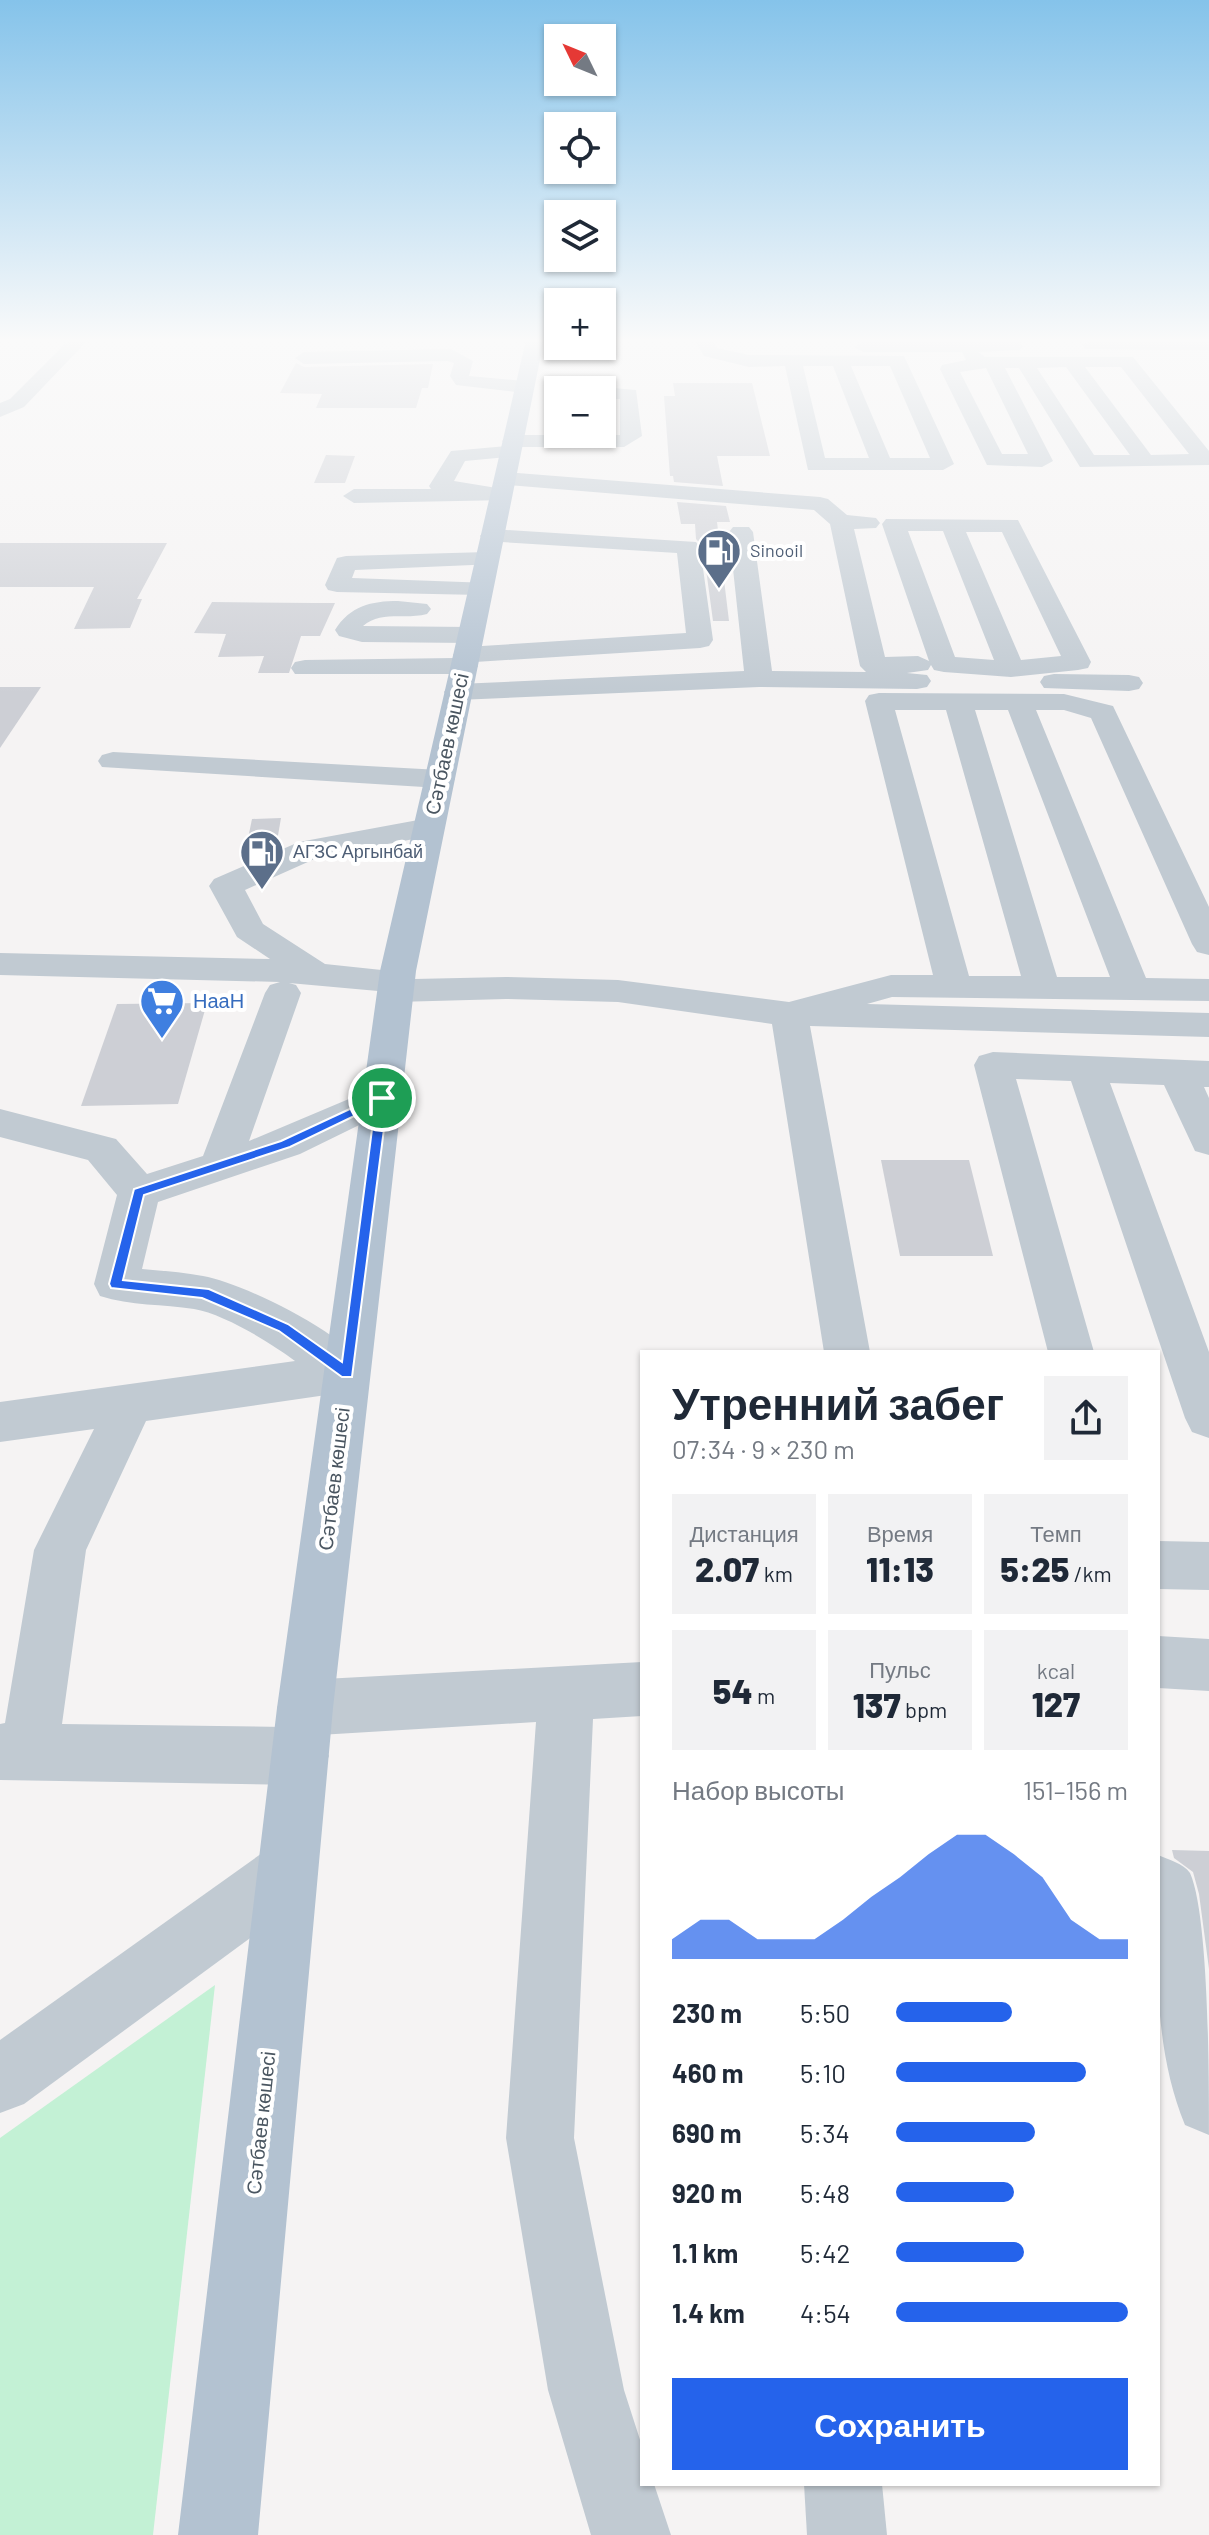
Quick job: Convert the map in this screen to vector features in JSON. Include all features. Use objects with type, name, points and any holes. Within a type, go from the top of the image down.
[{"type":"main road","name":"Сәтбаев көшесі","points":[[218,2535],[302,1732],[396,986],[510,458]]},
{"type":"street","points":[[482,458],[497,517],[759,679],[1129,683]]},
{"type":"street","points":[[305,668],[497,517],[595,458]]},
{"type":"street","points":[[815,458],[816,465],[943,464],[940,458]]},
{"type":"street","points":[[880,458],[882,464]]},
{"type":"street","points":[[994,458],[1042,461],[1040,458]]},
{"type":"street","points":[[1086,458],[1088,462],[1204,458]]},
{"type":"street","points":[[354,496],[497,517],[688,547],[700,640],[497,517]]},
{"type":"street","points":[[497,517],[337,585],[346,563],[497,517],[820,504],[841,521],[1010,525],[1078,662],[1011,669],[944,664],[874,666],[841,521]]},
{"type":"street","points":[[894,524],[944,664]]},
{"type":"street","points":[[952,526],[1011,669]]},
{"type":"street","points":[[741,532],[759,679]]},
{"type":"street","points":[[954,987],[879,701],[1064,702],[1103,712],[1209,944]]},
{"type":"street","points":[[958,702],[1042,988]]},
{"type":"street","points":[[1019,702],[1133,989]]},
{"type":"street","points":[[113,761],[440,779]]},
{"type":"street","points":[[317,974],[249,930],[226,886],[310,849],[429,827]]},
{"type":"street","points":[[0,964],[253,969],[317,974],[396,986],[618,991],[789,1014],[1209,1025]]},
{"type":"street","points":[[789,1014],[891,986],[1209,990]]},
{"type":"street","points":[[220,1165],[283,993]]},
{"type":"street","points":[[789,1014],[847,1350]]},
{"type":"street","points":[[1070,1350],[993,1065],[1193,1074],[1209,1141]]},
{"type":"street","points":[[1086,1069],[1209,1418]]},
{"type":"street","points":[[139,1192],[286,1144],[382,1098]]},
{"type":"street","points":[[0,1123],[102,1149],[139,1192]]},
{"type":"street","points":[[139,1192],[116,1284],[204,1293],[284,1328],[347,1373]]},
{"type":"street","points":[[0,1422],[347,1373]]},
{"type":"street","points":[[129,1406],[60,1550],[14,1752],[302,1732],[566,1692],[640,1689]]},
{"type":"street","points":[[1160,1565],[1209,1566]]},
{"type":"street","points":[[1160,1662],[1209,1665]]},
{"type":"street","points":[[566,1692],[540,2138],[586,2390],[631,2535]]},
{"type":"street","points":[[0,2080],[287,1873]]},
{"type":"street","points":[[1160,1888],[1168,1895],[1209,2101]]},
{"type":"street","points":[[843,2486],[847,2535]]},
{"type":"green space","points":[[215,1985],[153,2535],[0,2535],[0,2138]]},
{"type":"building","points":[[325,458],[354,458],[345,483],[314,483]]},
{"type":"building","points":[[669,458],[717,458],[723,486],[674,482],[673,476],[670,476]]},
{"type":"building","points":[[677,502],[726,506],[730,522],[717,522],[729,621],[713,621],[703,547],[696,539],[695,524],[681,524]]},
{"type":"building","points":[[0,543],[167,543],[137,599],[142,599],[130,628],[74,629],[94,587],[0,587]]},
{"type":"building","points":[[212,602],[335,603],[320,636],[301,636],[289,673],[258,673],[264,656],[218,657],[226,634],[194,633]]},
{"type":"building","points":[[0,687],[41,687],[0,748]]},
{"type":"building","points":[[281,818],[276,847],[246,848],[252,819]]},
{"type":"building","points":[[207,1003],[178,1104],[81,1106],[117,1004]]},
{"type":"building","points":[[881,1160],[969,1160],[993,1256],[900,1256]]},
{"type":"building","points":[[1172,1850],[1209,1851],[1209,1969],[1193,1872],[1174,1858]]},
{"type":"place","name":"Sinooil","points":[[719,590]]},
{"type":"place","name":"АГЗС Аргынбай","points":[[262,891]]},
{"type":"place","name":"НааН","points":[[162,1040]]},
{"type":"route","points":[[382,1098],[347,1373],[284,1328],[204,1293],[116,1284],[139,1192],[286,1144],[382,1098]]}]
